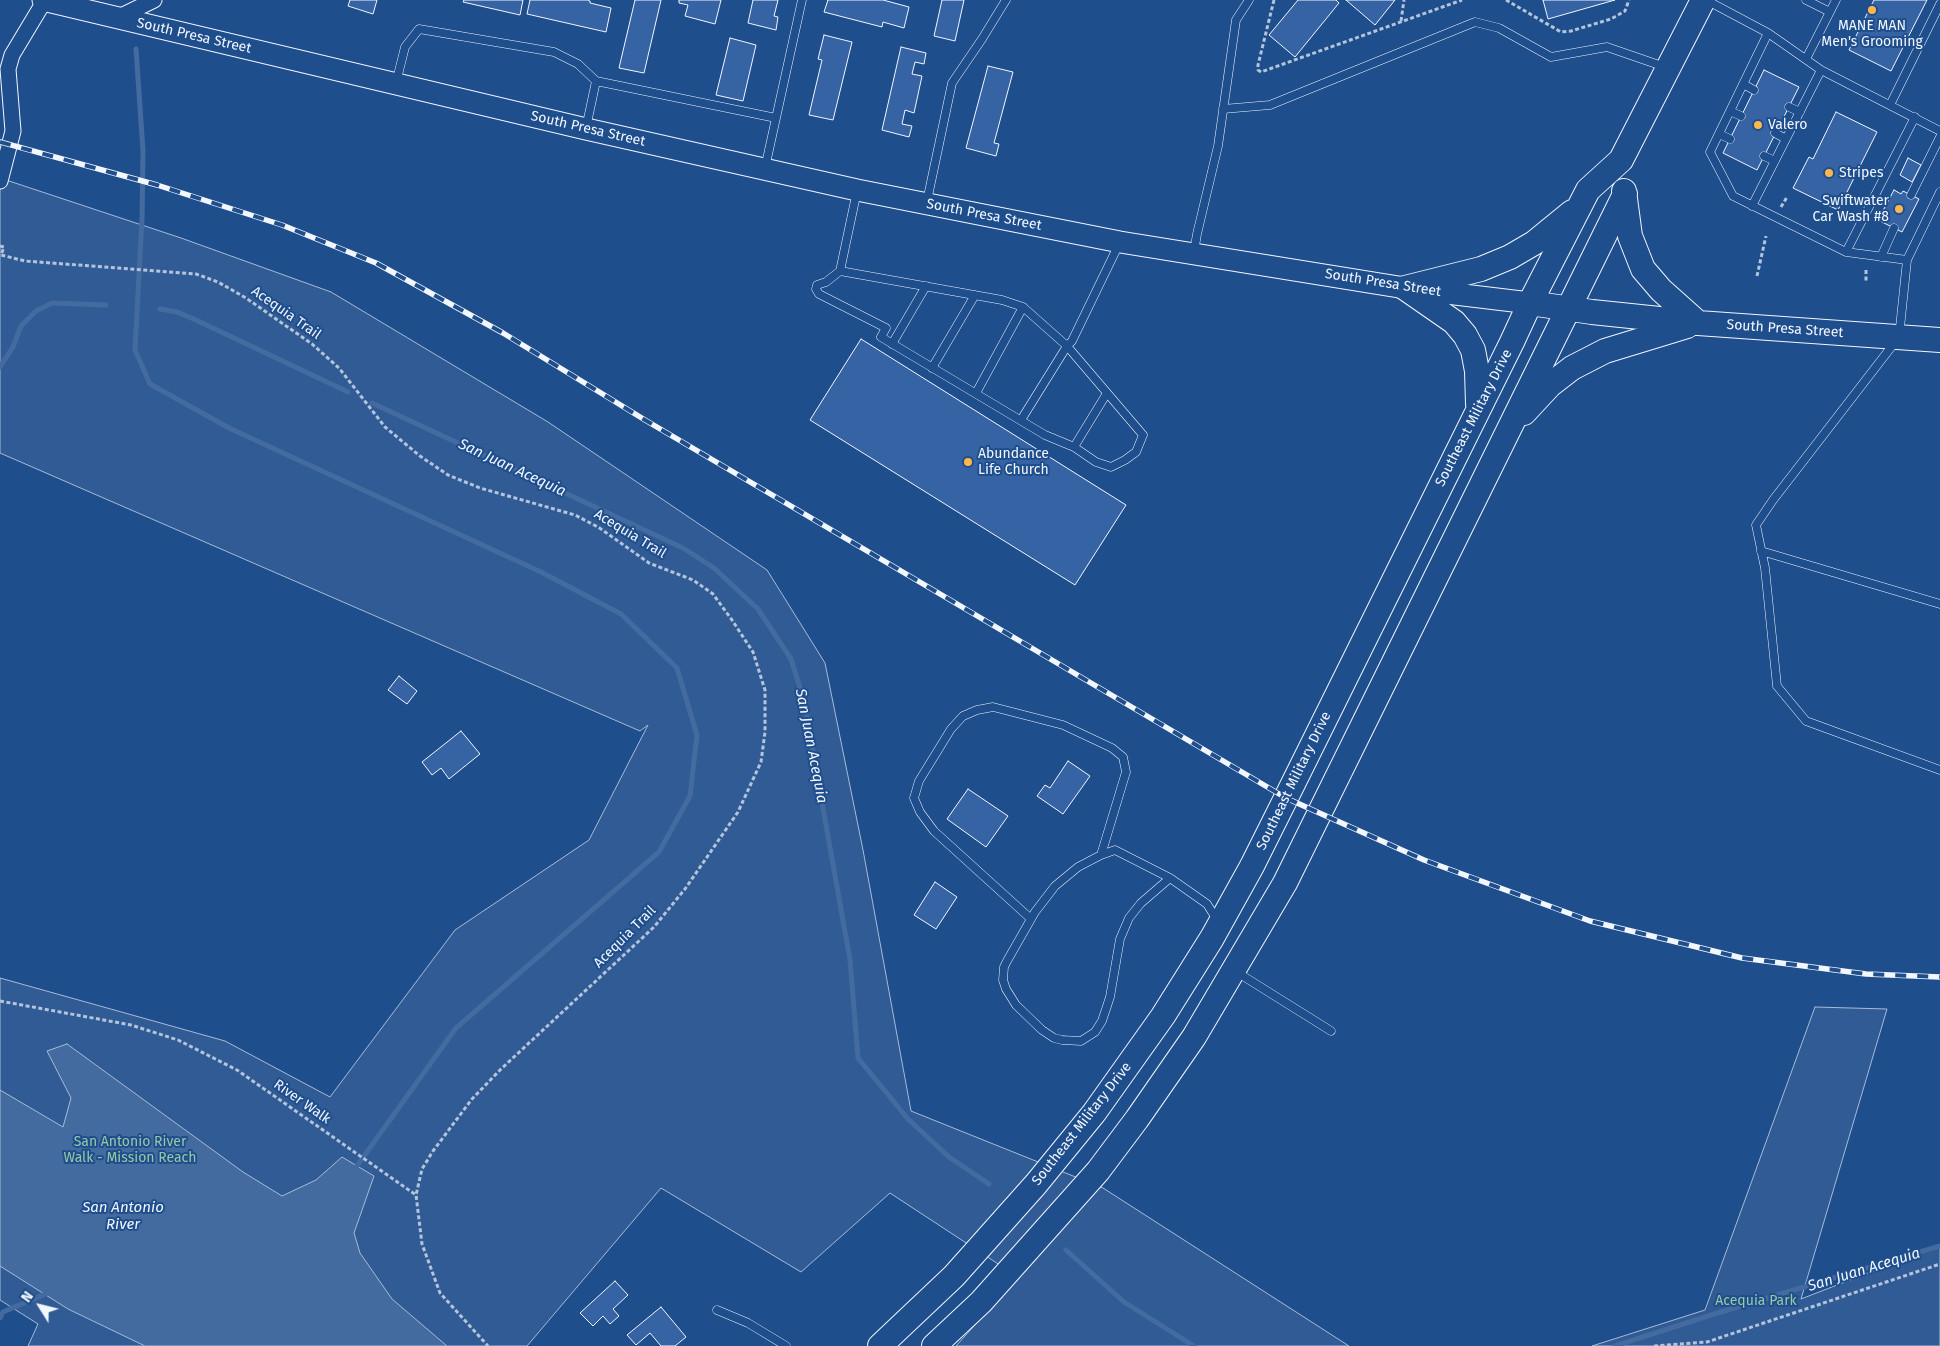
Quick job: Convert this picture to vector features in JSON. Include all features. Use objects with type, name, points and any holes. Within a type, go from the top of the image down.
[{"type":"main road","name":"South Presa Street","points":[[44,0],[586,129],[858,190],[1120,242],[1405,288],[1568,308],[1698,323],[1940,340]]},
{"type":"main road","name":"Southeast Military Drive","points":[[880,1346],[954,1276],[1036,1184],[1082,1127],[1163,1016],[1252,866],[1512,342],[1530,302],[1588,190],[1621,160],[1704,0]]},
{"type":"main road","points":[[1621,160],[1630,236],[1643,269],[1661,290],[1698,323]]},
{"type":"main road","points":[[934,1346],[981,1302],[1098,1170],[1137,1120],[1180,1058],[1234,970],[1285,883],[1320,814],[1625,194]]},
{"type":"main road","points":[[1405,288],[1481,268],[1510,257],[1534,244],[1580,206]]},
{"type":"main road","points":[[1405,288],[1454,322],[1465,335],[1473,350],[1477,370],[1478,409]]},
{"type":"main road","points":[[1505,435],[1550,385],[1572,368],[1604,351],[1698,323]]},
{"type":"main road","points":[[1219,923],[1250,942]]},
{"type":"street","points":[[0,181],[13,131],[5,81],[12,54],[44,0]]},
{"type":"street","points":[[117,18],[154,0]]},
{"type":"lane","points":[[765,168],[802,0]]},
{"type":"lane","points":[[927,204],[952,83],[982,40],[1006,0]]},
{"type":"lane","points":[[1194,254],[1196,234],[1218,146],[1236,20],[1250,0]]},
{"type":"lane","points":[[1704,0],[1768,33],[1821,70],[1940,130]]},
{"type":"lane","points":[[1806,0],[1830,12]]},
{"type":"lane","points":[[1806,59],[1836,0]]},
{"type":"lane","points":[[1890,105],[1940,4]]},
{"type":"lane","points":[[1223,109],[1270,106],[1475,22],[1499,28],[1551,57],[1607,47],[1668,68]]},
{"type":"lane","points":[[396,83],[405,47],[419,29],[554,52],[578,64],[596,81],[776,118]]},
{"type":"lane","points":[[1768,33],[1710,152],[1733,196],[1846,252],[1907,260]]},
{"type":"lane","points":[[1752,206],[1821,70]]},
{"type":"lane","points":[[586,129],[596,81]]},
{"type":"lane","points":[[1743,84],[1754,90]]},
{"type":"lane","points":[[1789,107],[1800,112]]},
{"type":"lane","points":[[1730,111],[1741,116]]},
{"type":"lane","points":[[1846,252],[1915,117]]},
{"type":"lane","points":[[1776,133],[1786,139]]},
{"type":"lane","points":[[1719,134],[1730,139]]},
{"type":"lane","points":[[1911,194],[1940,137]]},
{"type":"lane","points":[[1764,156],[1775,161]]},
{"type":"lane","points":[[840,271],[1002,300],[1023,307],[1067,346],[1143,435],[1136,452],[1110,467],[1096,462],[1074,447],[1045,435],[881,337],[886,328],[819,294],[816,289],[817,285],[826,282],[840,271],[858,190]]},
{"type":"lane","points":[[1940,192],[1907,260],[1899,337],[1773,500],[1756,525],[1761,551],[1777,686],[1806,721],[1940,770]]},
{"type":"lane","points":[[1881,257],[1894,228]]},
{"type":"lane","points":[[1021,420],[1072,341],[1120,242]]},
{"type":"lane","points":[[892,344],[926,286]]},
{"type":"lane","points":[[932,368],[975,295]]},
{"type":"lane","points":[[976,393],[1023,307]]},
{"type":"lane","points":[[1074,447],[1108,394]]},
{"type":"lane","points":[[1761,551],[1940,604]]},
{"type":"lane","points":[[1031,919],[934,831],[920,812],[914,798],[919,781],[952,729],[963,716],[977,710],[993,707],[1002,709],[1063,725],[1112,748],[1123,757],[1126,772],[1101,855]]},
{"type":"lane","points":[[1170,878],[1141,903],[1129,918],[1120,939],[1110,997],[1102,1021],[1095,1032],[1081,1041],[1062,1040],[1042,1030],[1016,1005],[1003,980],[1004,967],[1031,919],[1045,897],[1067,875],[1101,855],[1115,850],[1170,878],[1207,904],[1219,923]]},
{"type":"lane","points":[[1234,970],[1331,1031]]},
{"type":"lane","points":[[717,1310],[748,1324],[786,1346]]},
{"type":"path","points":[[1274,0],[1258,65],[1258,70],[1262,72],[1462,0]]},
{"type":"path","points":[[1401,22],[1404,0]]},
{"type":"path","points":[[1506,0],[1560,32],[1571,32],[1611,19],[1625,12],[1629,0]]},
{"type":"path","points":[[1780,210],[1786,197]]},
{"type":"path","points":[[1758,276],[1766,236]]},
{"type":"path","name":"Acequia Trail","points":[[0,246],[4,247],[1,255],[25,261],[196,274],[218,282],[246,298],[312,344],[339,368],[385,428],[420,456],[448,475],[480,488],[575,515],[598,526],[650,563],[693,580],[713,594],[753,652],[765,690],[765,732],[761,762],[738,812],[685,889],[654,927],[472,1099],[433,1151],[422,1169],[416,1195]]},
{"type":"path","points":[[1866,270],[1866,281]]},
{"type":"path","name":"River Walk","points":[[0,1001],[131,1025],[178,1040],[237,1070],[416,1195]]},
{"type":"path","points":[[416,1195],[422,1244],[440,1293],[488,1346]]},
{"type":"path","points":[[1654,1346],[1707,1342],[1940,1264]]},
{"type":"green space","name":"San Antonio River Walk - Mission Reach","points":[[0,178],[181,238],[331,292],[548,422],[767,570],[825,663],[863,850],[911,1111],[1103,1188],[1349,1346],[956,1346],[1018,1277],[890,1193],[801,1272],[661,1188],[527,1346],[28,1346],[38,1324],[0,1300],[0,978],[225,1041],[330,1097],[455,930],[589,840],[648,725],[640,731],[0,453]]},
{"type":"green space","name":"Acequia Park","points":[[1815,1007],[1887,1009],[1801,1299],[1940,1245],[1940,1346],[1592,1346],[1705,1310]]},
{"type":"water","name":"San Antonio River","points":[[67,1044],[243,1172],[282,1196],[316,1180],[342,1157],[374,1176],[354,1233],[360,1253],[392,1299],[447,1346],[145,1346],[68,1309],[0,1266],[0,1090],[63,1127],[71,1098],[47,1051]]},
{"type":"building","points":[[350,0],[377,0],[373,14],[348,6]]},
{"type":"building","points":[[464,0],[523,0],[520,15],[463,2]]},
{"type":"building","points":[[530,0],[588,0],[590,3],[611,8],[606,32],[527,14]]},
{"type":"building","points":[[635,0],[661,0],[644,73],[619,68]]},
{"type":"building","points":[[679,0],[721,0],[715,24],[685,16],[688,5],[679,3]]},
{"type":"building","points":[[753,0],[778,0],[774,16],[778,17],[776,30],[748,23]]},
{"type":"building","points":[[828,0],[883,0],[909,7],[904,28],[883,22],[882,27],[824,12]]},
{"type":"building","points":[[942,0],[964,0],[955,41],[934,36]]},
{"type":"building","points":[[1298,0],[1336,0],[1339,3],[1295,57],[1269,35]]},
{"type":"building","points":[[1346,0],[1395,0],[1375,25]]},
{"type":"building","points":[[1543,0],[1615,0],[1548,19]]},
{"type":"building","points":[[1874,0],[1927,0],[1891,71],[1849,50]]},
{"type":"building","points":[[824,35],[852,42],[833,120],[809,115],[822,60],[818,59]]},
{"type":"building","points":[[730,38],[756,45],[743,101],[716,95]]},
{"type":"building","points":[[901,47],[926,53],[924,64],[915,62],[912,74],[922,76],[914,113],[905,110],[902,124],[912,126],[909,137],[882,130]]},
{"type":"building","points":[[988,66],[1013,72],[994,143],[999,144],[996,156],[966,148]]},
{"type":"building","name":"Valero","points":[[1764,70],[1799,87],[1757,170],[1723,153]]},
{"type":"building","name":"Stripes","points":[[1836,112],[1877,132],[1838,210],[1793,188],[1809,157],[1813,159]]},
{"type":"building","points":[[1908,158],[1921,165],[1912,182],[1900,175]]},
{"type":"building","name":"Swiftwater Car Wash #8","points":[[1894,190],[1901,194],[1903,191],[1919,199],[1902,232],[1878,220]]},
{"type":"building","name":"Abundance Life Church","points":[[861,339],[1126,505],[1075,585],[810,420]]},
{"type":"building","points":[[399,676],[417,691],[407,704],[388,690]]},
{"type":"building","points":[[461,731],[480,754],[449,779],[441,768],[432,775],[422,762]]},
{"type":"building","points":[[1068,761],[1090,776],[1063,814],[1037,796],[1045,785],[1050,788]]},
{"type":"building","points":[[968,789],[1008,816],[986,847],[947,819]]},
{"type":"building","points":[[935,882],[957,897],[936,929],[914,915]]},
{"type":"building","points":[[615,1281],[628,1295],[613,1309],[619,1316],[610,1324],[603,1316],[593,1326],[580,1313]]},
{"type":"building","points":[[661,1307],[686,1337],[675,1346],[661,1346],[650,1333],[636,1345],[627,1335]]},
{"type":"waterway","points":[[136,49],[143,151],[142,219],[135,350],[150,384],[229,428],[541,572],[621,614],[677,668],[697,735],[690,796],[659,852],[456,1028],[354,1170]]},
{"type":"waterway","name":"San Juan Acequia","points":[[0,367],[13,347],[21,326],[36,311],[52,303],[106,305]]},
{"type":"waterway","name":"San Juan Acequia","points":[[160,309],[177,312],[196,320],[348,392]]},
{"type":"waterway","name":"San Juan Acequia","points":[[372,403],[683,548],[714,568],[758,609],[791,659],[804,701],[850,960],[858,1058],[908,1119],[949,1157],[989,1184]]},
{"type":"waterway","name":"San Juan Acequia","points":[[1615,1346],[1940,1246]]},
{"type":"waterway","name":"San Juan Acequia","points":[[1066,1250],[1124,1302],[1194,1346]]},
{"type":"waterway","points":[[0,1318],[3,1312],[50,1292]]},
{"type":"railway","points":[[0,142],[157,185],[282,225],[376,263],[503,333],[645,420],[1286,798],[1424,860],[1590,921],[1742,958],[1866,974],[1940,977]]},
{"type":"place","name":"MANE MAN Men's Grooming","points":[[1872,10]]},
{"type":"place","name":"Valero","points":[[1758,125]]},
{"type":"place","name":"Stripes","points":[[1829,173]]},
{"type":"place","name":"Swiftwater Car Wash #8","points":[[1899,209]]},
{"type":"place","name":"Abundance Life Church","points":[[968,462]]}]
